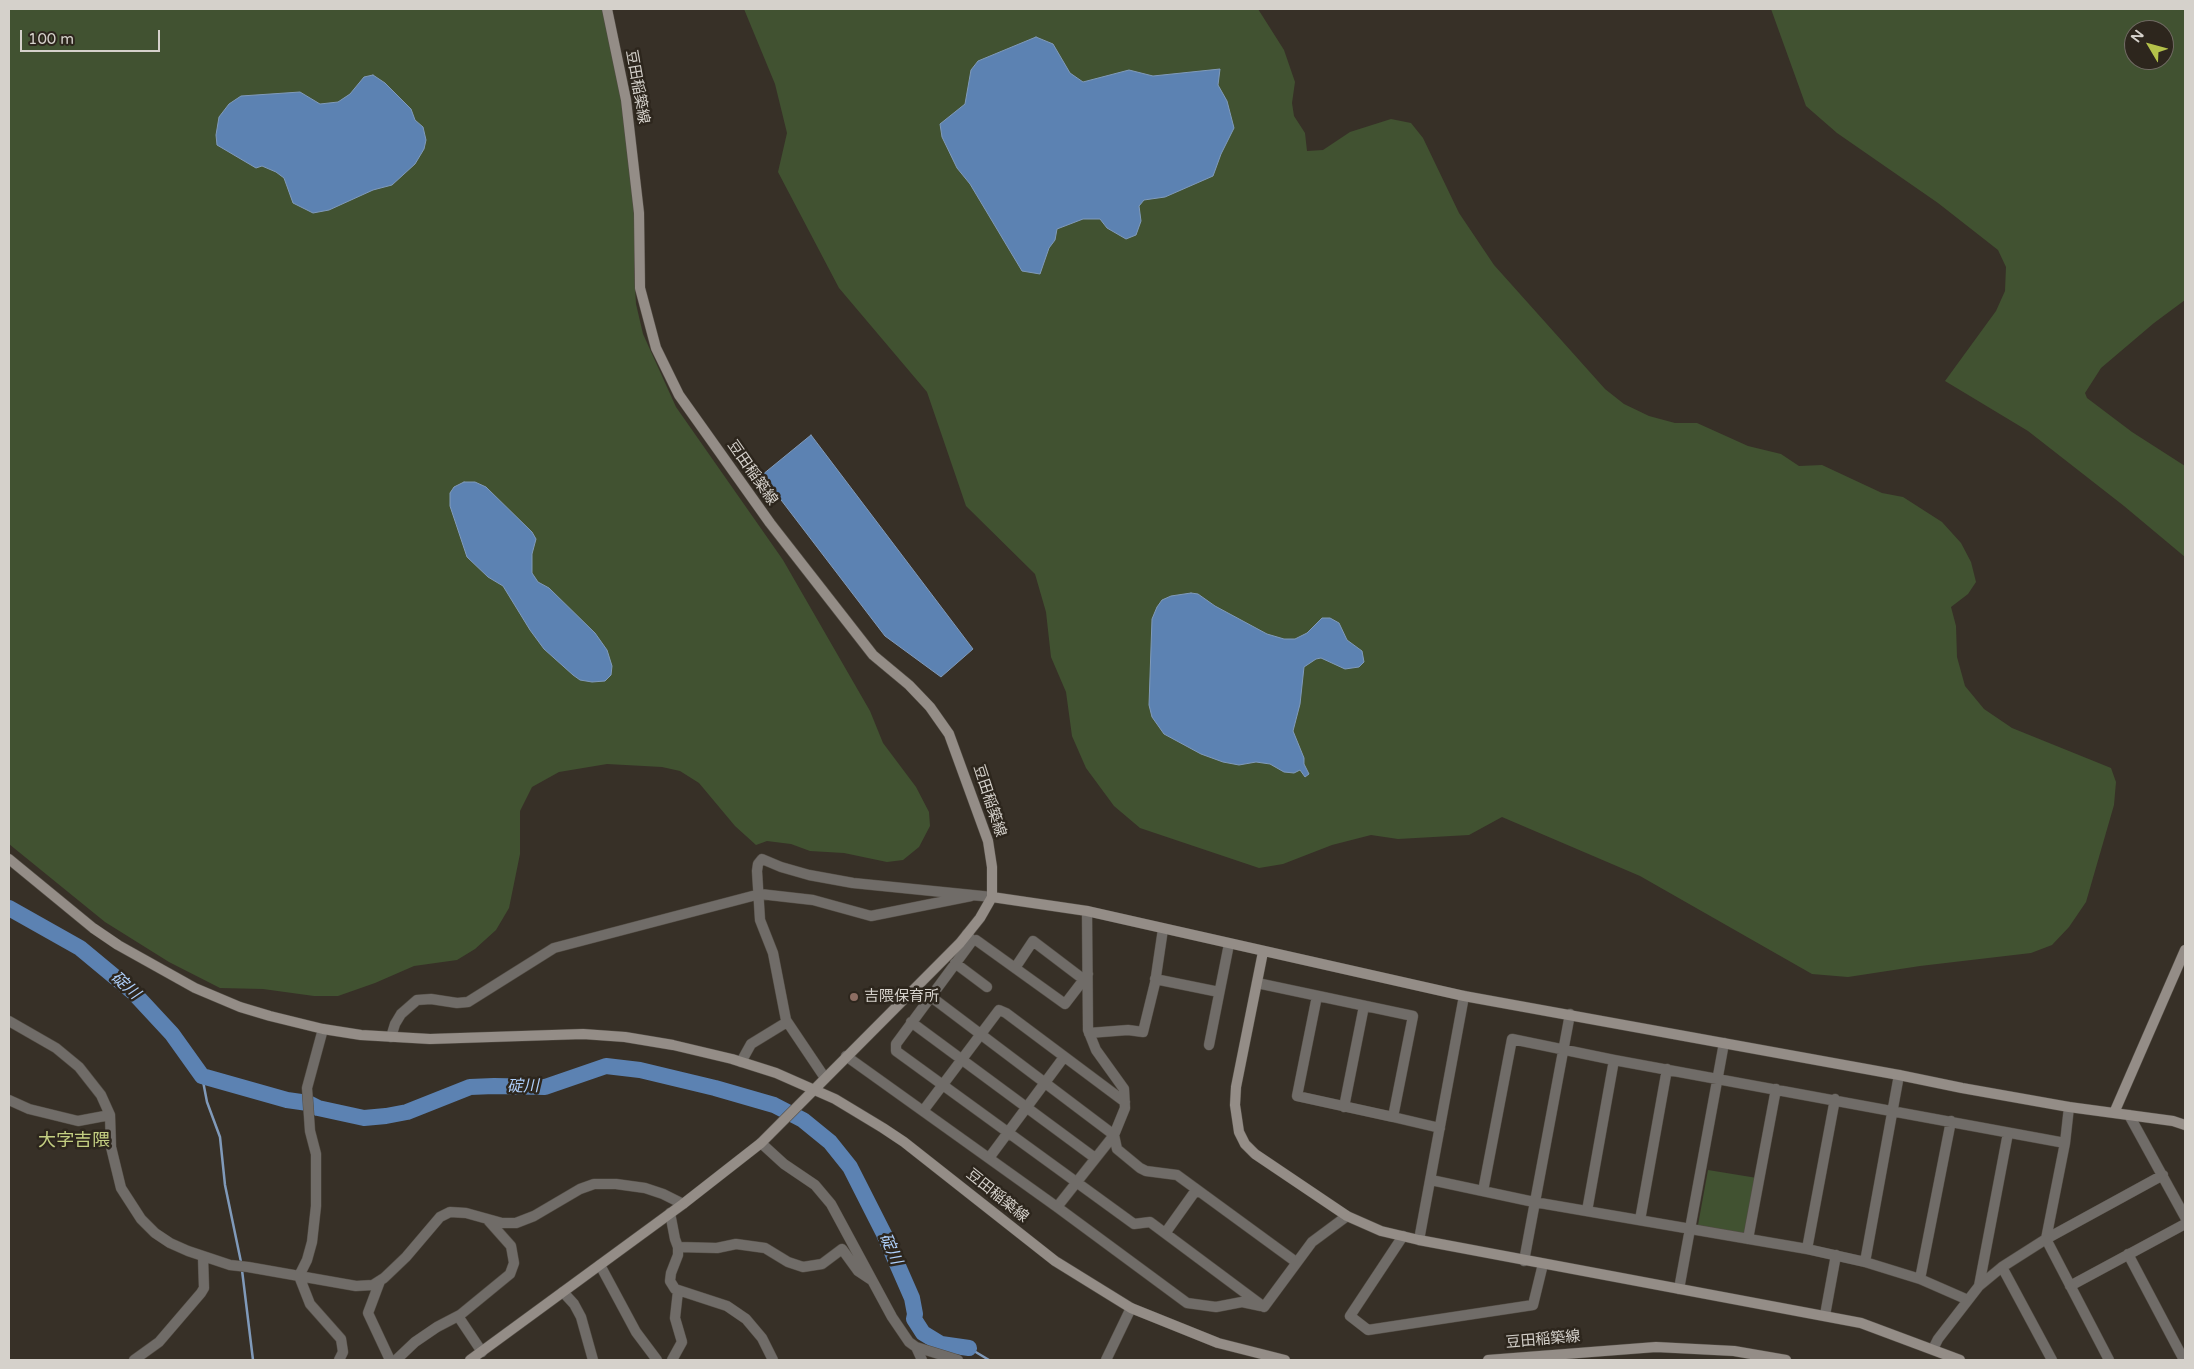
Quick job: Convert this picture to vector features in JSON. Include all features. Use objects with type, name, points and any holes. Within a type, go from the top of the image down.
[{"type":"street","name":"豆田稲築線","points":[[607,9],[626,100],[639,214],[640,288],[656,348],[679,395],[770,523],[872,655],[909,685],[930,707],[949,734],[988,841],[992,867],[992,897]]},
{"type":"street","name":"豆田稲築線","points":[[9,859],[93,928],[149,964],[195,988],[240,1007],[323,1029],[391,1037],[430,1039],[583,1034],[625,1037],[673,1045],[776,1073],[835,1099],[897,1137],[1055,1261],[1131,1308],[1218,1343],[1285,1360]]},
{"type":"street","points":[[825,1078],[787,1022],[773,954],[760,920],[760,894],[757,871],[762,859],[790,870],[835,880],[992,897],[1087,912],[1464,996],[1570,1014],[1962,1088],[2069,1107],[2173,1121],[2185,1125]]},
{"type":"street","points":[[391,1037],[395,1024],[401,1014],[418,1000],[431,999],[457,1003],[468,1002],[554,948],[760,894],[813,900],[871,916],[971,896]]},
{"type":"street","points":[[992,897],[955,963],[896,1044],[896,1051],[1134,1224],[1150,1222],[1166,1232],[1264,1307]]},
{"type":"street","points":[[1057,1207],[1114,1135],[1125,1108],[1124,1089],[1096,1050],[1089,1033],[1085,976],[1087,912]]},
{"type":"street","points":[[1089,1033],[1128,1030],[1143,1032],[1156,979],[1163,929]]},
{"type":"street","points":[[970,937],[1065,1004],[1085,976]]},
{"type":"street","points":[[458,1316],[478,1357],[683,1204],[761,1142],[786,1119],[846,1056],[970,937]]},
{"type":"street","points":[[1015,968],[1033,942],[1085,976]]},
{"type":"street","points":[[1210,1045],[1229,944]]},
{"type":"street","points":[[2114,1113],[2185,950]]},
{"type":"street","points":[[1263,952],[1236,1087],[1235,1105],[1239,1132],[1245,1144],[1255,1154],[1347,1216],[1381,1231],[1419,1240],[1861,1323],[1960,1360]]},
{"type":"street","points":[[955,963],[987,987]]},
{"type":"street","points":[[1156,979],[1219,992]]},
{"type":"street","points":[[1257,984],[1413,1016],[1393,1118]]},
{"type":"street","points":[[930,996],[1114,1135],[1117,1149],[1140,1168],[1146,1171],[1176,1175],[1296,1262]]},
{"type":"street","points":[[1317,996],[1296,1096],[1440,1128]]},
{"type":"street","points":[[1419,1240],[1464,996]]},
{"type":"street","points":[[1344,1107],[1364,1006]]},
{"type":"street","points":[[923,1111],[999,1010],[1125,1102]]},
{"type":"street","points":[[1524,1261],[1570,1014]]},
{"type":"street","points":[[9,1021],[56,1048],[78,1068],[101,1095],[110,1115],[111,1147],[121,1188],[140,1218],[155,1233],[188,1252],[230,1265],[356,1286],[373,1285],[406,1257],[440,1217],[450,1212],[466,1213],[502,1223],[516,1223],[534,1216],[580,1189],[594,1184],[616,1184],[645,1188],[683,1204]]},
{"type":"street","points":[[741,1062],[751,1044],[787,1022]]},
{"type":"street","points":[[911,1022],[1095,1158]]},
{"type":"street","points":[[298,1276],[308,1260],[316,1206],[316,1154],[308,1115],[307,1088],[323,1029]]},
{"type":"street","points":[[1483,1191],[1512,1039],[1614,1060],[2065,1143]]},
{"type":"street","points":[[1679,1289],[1724,1043]]},
{"type":"street","points":[[846,1056],[1187,1303],[1216,1307],[1242,1302],[1264,1307]]},
{"type":"street","points":[[989,1158],[1064,1057]]},
{"type":"street","points":[[1587,1211],[1614,1060]]},
{"type":"street","points":[[1640,1220],[1667,1069]]},
{"type":"street","points":[[1864,1262],[1899,1075]]},
{"type":"street","points":[[1748,1239],[1776,1089]]},
{"type":"street","points":[[9,1100],[29,1109],[78,1121],[110,1115]]},
{"type":"street","points":[[1807,1249],[1835,1100]]},
{"type":"street","points":[[2069,1107],[2065,1143],[2046,1239],[2109,1360]]},
{"type":"street","points":[[2129,1115],[2185,1217]]},
{"type":"street","points":[[1920,1279],[1951,1122]]},
{"type":"street","points":[[1979,1286],[2008,1132]]},
{"type":"street","points":[[761,1142],[784,1164],[815,1186],[828,1200],[892,1317],[909,1342],[916,1347],[958,1360]]},
{"type":"street","points":[[1933,1349],[1979,1286],[2002,1267],[2046,1239],[2163,1175]]},
{"type":"street","points":[[1431,1180],[1534,1202],[1807,1249],[1864,1262],[1920,1279],[1968,1300]]},
{"type":"street","points":[[1166,1232],[1196,1190]]},
{"type":"street","points":[[670,1212],[678,1247],[670,1281],[675,1290],[727,1306],[746,1319],[762,1338],[773,1360]]},
{"type":"street","points":[[1264,1307],[1312,1242],[1347,1216]]},
{"type":"street","points":[[396,1360],[415,1342],[436,1327],[458,1316],[489,1292],[512,1270],[514,1255],[511,1246],[486,1218]]},
{"type":"street","points":[[2070,1286],[2185,1224]]},
{"type":"street","points":[[1403,1236],[1350,1316],[1368,1330],[1533,1305],[1544,1264]]},
{"type":"street","points":[[678,1247],[717,1248],[736,1244],[765,1248],[788,1262],[803,1267],[814,1267],[822,1264],[842,1249],[858,1271],[873,1281]]},
{"type":"street","points":[[2128,1254],[2184,1360]]},
{"type":"street","points":[[1825,1315],[1836,1256]]},
{"type":"street","points":[[134,1360],[159,1342],[201,1293],[204,1288],[203,1257]]},
{"type":"street","points":[[600,1265],[636,1332],[657,1360]]},
{"type":"street","points":[[2002,1267],[2052,1360]]},
{"type":"street","points":[[298,1276],[310,1304],[341,1339],[343,1352],[339,1360]]},
{"type":"street","points":[[380,1281],[368,1313],[390,1360]]},
{"type":"street","points":[[672,1360],[682,1342],[676,1318],[678,1291]]},
{"type":"street","points":[[563,1292],[574,1304],[581,1317],[593,1360]]},
{"type":"street","points":[[1106,1360],[1131,1308]]},
{"type":"street","points":[[916,1347],[922,1360]]},
{"type":"street","name":"豆田稲築線","points":[[1488,1360],[1592,1356],[1656,1347],[1734,1351],[1786,1360]]},
{"type":"green space","points":[[9,9],[602,9],[623,106],[636,218],[634,270],[636,304],[643,334],[676,407],[783,560],[870,711],[883,743],[916,787],[929,812],[930,826],[919,847],[903,860],[887,862],[844,853],[810,851],[791,844],[767,841],[756,845],[735,826],[699,783],[680,771],[662,767],[607,764],[559,772],[532,787],[520,811],[520,854],[509,908],[496,930],[475,949],[457,960],[414,966],[338,996],[314,996],[263,989],[220,988],[169,962],[105,922],[9,844]]},
{"type":"green space","points":[[744,9],[1258,9],[1284,50],[1295,82],[1292,103],[1294,116],[1305,133],[1307,151],[1323,150],[1350,132],[1391,119],[1411,123],[1423,138],[1459,213],[1494,265],[1605,389],[1624,404],[1649,416],[1675,423],[1697,423],[1748,446],[1781,454],[1799,466],[1822,465],[1882,493],[1903,497],[1942,522],[1961,543],[1971,562],[1976,582],[1968,594],[1951,607],[1956,626],[1957,657],[1965,686],[1984,709],[2012,728],[2111,768],[2116,782],[2114,805],[2086,902],[2069,927],[2052,945],[2031,953],[1920,966],[1848,977],[1812,974],[1640,876],[1502,817],[1469,835],[1398,839],[1371,835],[1332,845],[1283,864],[1259,868],[1140,828],[1114,806],[1086,768],[1072,736],[1066,692],[1051,657],[1046,612],[1035,574],[966,506],[927,392],[839,288],[778,172],[787,133],[775,84]]},
{"type":"green space","points":[[1771,9],[2185,9],[2185,300],[2154,323],[2101,368],[2085,393],[2087,398],[2132,432],[2185,466],[2185,557],[2124,506],[2028,431],[1945,381],[1996,311],[2005,291],[2006,267],[1998,250],[1938,203],[1837,133],[1806,106]]},
{"type":"green space","points":[[1708,1170],[1757,1178],[1747,1234],[1698,1225]]},
{"type":"water","points":[[1036,37],[1053,44],[1070,73],[1083,82],[1129,70],[1153,76],[1220,69],[1218,85],[1227,101],[1234,128],[1213,176],[1165,197],[1144,200],[1139,206],[1141,221],[1136,235],[1126,239],[1107,228],[1100,219],[1083,219],[1057,229],[1055,240],[1049,248],[1040,274],[1022,271],[970,184],[957,168],[942,137],[940,124],[965,104],[971,70],[978,61]]},
{"type":"water","points":[[373,75],[385,83],[411,109],[415,120],[423,127],[426,140],[424,149],[415,164],[392,185],[373,190],[329,210],[313,213],[293,203],[284,178],[276,172],[262,166],[256,168],[217,145],[216,135],[219,117],[229,104],[241,96],[300,92],[320,104],[338,102],[350,94],[364,77]]},
{"type":"water","points":[[811,435],[973,649],[941,677],[885,636],[762,475]]},
{"type":"water","points":[[464,482],[475,482],[486,487],[532,532],[536,539],[532,554],[532,573],[538,582],[549,588],[595,633],[607,650],[612,666],[611,675],[605,681],[592,682],[580,680],[544,649],[503,586],[488,577],[467,557],[450,506],[450,493],[454,487]]},
{"type":"water","points":[[1191,593],[1198,594],[1215,606],[1267,634],[1284,639],[1295,639],[1307,633],[1322,618],[1330,618],[1339,623],[1347,640],[1362,651],[1364,662],[1359,667],[1345,669],[1321,658],[1304,667],[1300,704],[1293,731],[1309,774],[1305,777],[1300,770],[1294,773],[1284,772],[1270,764],[1256,762],[1239,765],[1223,762],[1201,754],[1164,734],[1152,717],[1149,705],[1152,619],[1162,600],[1171,596]]},
{"type":"waterway","name":"碇川","points":[[9,908],[80,948],[133,992],[172,1034],[202,1076],[287,1100],[308,1103],[318,1108],[364,1118],[386,1116],[407,1112],[470,1087],[545,1087],[606,1066],[640,1070],[715,1088],[774,1105],[803,1120],[830,1142],[850,1167],[884,1234],[912,1298],[914,1319],[923,1333],[941,1344],[969,1348]]},
{"type":"waterway","points":[[202,1076],[207,1102],[220,1137],[225,1185],[241,1262]]},
{"type":"waterway","points":[[242,1270],[253,1360]]},
{"type":"waterway","points":[[969,1348],[989,1360]]},
{"type":"place","name":"吉隈保育所","points":[[854,997]]},
{"type":"district","name":"大字吉隈","points":[[74,1141]]}]
